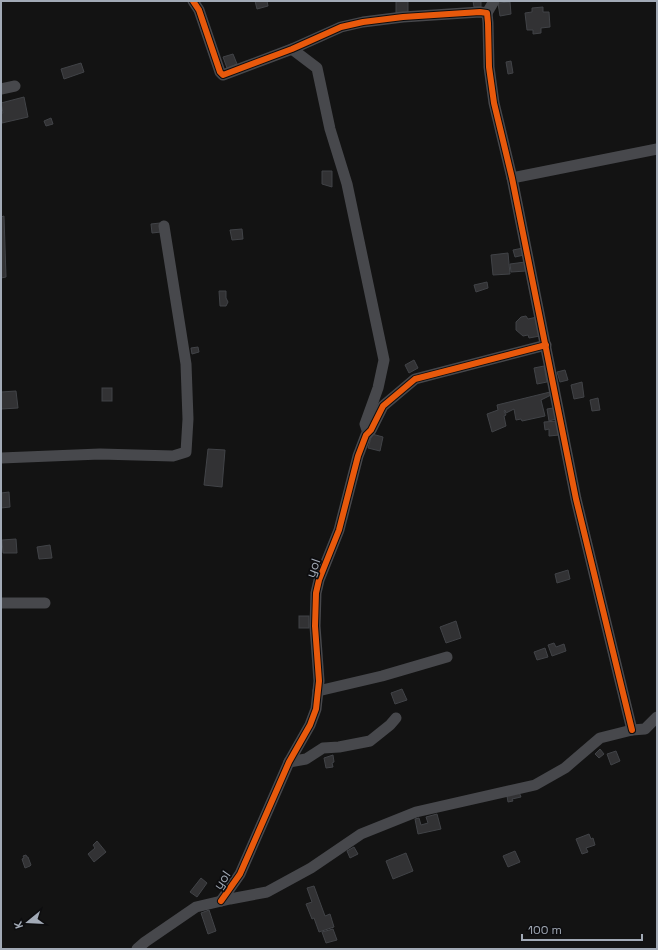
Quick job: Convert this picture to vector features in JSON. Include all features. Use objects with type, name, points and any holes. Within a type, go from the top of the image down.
[{"type":"street","points":[[193,1],[199,10],[220,72],[223,75],[292,49],[341,27],[363,22],[403,17],[480,12],[487,13]]},
{"type":"street","points":[[494,1],[487,13],[489,67],[494,103],[512,178],[576,499],[632,730]]},
{"type":"street","points":[[292,49],[317,68],[330,129],[347,184],[384,360],[378,388],[365,424],[368,433]]},
{"type":"street","points":[[1,89],[15,86]]},
{"type":"street","points":[[512,178],[657,149]]},
{"type":"street","points":[[1,458],[100,454],[173,456],[186,452],[188,419],[186,364],[164,226]]},
{"type":"street","name":"yol","points":[[221,901],[240,874],[289,762],[310,725],[316,709],[319,681],[315,626],[316,593],[319,580],[339,530],[358,456],[366,435],[371,430],[383,406],[415,379],[546,345]]},
{"type":"street","points":[[1,603],[45,603]]},
{"type":"street","points":[[318,691],[382,676],[447,657]]},
{"type":"street","points":[[137,949],[196,907],[267,892],[311,868],[361,834],[416,812],[535,785],[565,768],[600,738],[632,730],[645,729],[657,717]]},
{"type":"street","points":[[289,762],[306,759],[323,748],[339,747],[370,741],[390,725],[396,718]]},
{"type":"building","points":[[255,1],[267,1],[268,6],[257,9]]},
{"type":"building","points":[[396,1],[408,1],[408,13],[396,13]]},
{"type":"building","points":[[473,1],[481,1],[481,7],[474,7]]},
{"type":"building","points":[[510,2],[511,14],[500,16],[498,3]]},
{"type":"building","points":[[543,7],[543,12],[549,12],[550,27],[541,28],[541,33],[533,34],[533,30],[527,30],[525,13],[532,12],[532,8]]},
{"type":"building","points":[[233,54],[237,64],[227,68],[223,57]]},
{"type":"building","points":[[511,61],[513,73],[508,74],[506,62]]},
{"type":"building","points":[[81,63],[84,72],[64,79],[61,69]]},
{"type":"building","points":[[24,97],[28,117],[2,123],[1,113],[3,113],[1,103]]},
{"type":"building","points":[[51,118],[53,124],[46,126],[44,121]]},
{"type":"building","points":[[322,171],[332,171],[332,187],[322,184]]},
{"type":"building","points":[[4,216],[6,277],[1,278],[1,217]]},
{"type":"building","points":[[160,223],[161,232],[152,233],[151,224]]},
{"type":"building","points":[[242,229],[243,239],[232,240],[230,230]]},
{"type":"building","points":[[523,248],[524,255],[515,257],[513,250]]},
{"type":"building","points":[[508,253],[510,274],[493,275],[491,255]]},
{"type":"building","points":[[525,262],[526,271],[511,272],[510,264]]},
{"type":"building","points":[[487,282],[488,288],[476,292],[474,285]]},
{"type":"building","points":[[219,291],[226,291],[226,298],[228,302],[226,306],[220,306]]},
{"type":"building","points":[[526,316],[528,319],[537,317],[540,336],[529,338],[528,335],[523,336],[516,330],[516,322],[521,317]]},
{"type":"building","points":[[198,347],[199,352],[192,354],[191,348]]},
{"type":"building","points":[[414,360],[418,368],[409,373],[405,365]]},
{"type":"building","points":[[544,366],[547,382],[537,384],[534,368]]},
{"type":"building","points":[[565,370],[568,380],[560,382],[557,372]]},
{"type":"building","points":[[582,382],[584,397],[574,399],[571,385]]},
{"type":"building","points":[[102,388],[112,388],[112,401],[102,401]]},
{"type":"building","points":[[16,391],[18,408],[1,409],[1,392]]},
{"type":"building","points":[[550,392],[551,395],[541,400],[545,416],[522,421],[521,419],[516,420],[514,409],[506,413],[505,410],[506,415],[504,416],[506,426],[492,432],[487,414],[498,410],[497,405]]},
{"type":"building","points":[[598,398],[600,410],[592,411],[590,400]]},
{"type":"building","points":[[553,408],[556,419],[549,421],[547,409]]},
{"type":"building","points":[[558,421],[559,435],[549,436],[549,429],[545,430],[544,422]]},
{"type":"building","points":[[372,434],[383,437],[380,451],[368,448]]},
{"type":"building","points":[[208,449],[225,450],[222,487],[204,485]]},
{"type":"building","points":[[9,492],[10,507],[1,508],[1,493]]},
{"type":"building","points":[[16,539],[17,553],[3,553],[2,540]]},
{"type":"building","points":[[50,545],[52,558],[39,559],[37,547]]},
{"type":"building","points":[[568,570],[570,579],[557,583],[555,574]]},
{"type":"building","points":[[299,616],[309,616],[309,628],[299,628]]},
{"type":"building","points":[[456,621],[461,638],[446,643],[440,627]]},
{"type":"building","points":[[554,643],[556,647],[564,644],[566,651],[552,656],[548,645]]},
{"type":"building","points":[[545,648],[548,657],[537,660],[534,652]]},
{"type":"building","points":[[402,689],[407,700],[395,704],[391,693]]},
{"type":"building","points":[[600,749],[604,754],[599,758],[595,754]]},
{"type":"building","points":[[616,751],[620,761],[611,765],[607,754]]},
{"type":"building","points":[[333,755],[333,767],[326,768],[324,758]]},
{"type":"building","points":[[519,792],[521,797],[512,799],[513,801],[508,802],[507,796]]},
{"type":"building","points":[[437,814],[441,829],[418,834],[415,819],[419,818],[421,825],[428,823],[426,817]]},
{"type":"building","points":[[589,834],[591,839],[593,838],[595,845],[586,848],[588,852],[582,854],[576,839]]},
{"type":"building","points":[[97,841],[106,852],[94,862],[88,854],[95,848],[93,845]]},
{"type":"building","points":[[354,847],[358,854],[350,858],[347,851]]},
{"type":"building","points":[[515,851],[520,862],[508,867],[503,856]]},
{"type":"building","points":[[406,853],[413,871],[393,879],[386,861]]},
{"type":"building","points":[[26,855],[31,865],[25,868],[22,859],[24,858],[23,856]]},
{"type":"building","points":[[201,878],[207,883],[197,897],[190,892]]},
{"type":"building","points":[[314,886],[325,916],[330,914],[334,927],[319,932],[314,918],[312,919],[306,904],[312,902],[307,888]]},
{"type":"building","points":[[209,910],[216,931],[208,934],[201,913]]},
{"type":"building","points":[[333,929],[337,940],[326,943],[322,932]]},
{"type":"cycle path","points":[[193,1],[199,10],[220,72],[223,75],[292,49],[341,27],[363,22],[403,17],[480,12],[487,13],[489,67],[494,103],[512,178],[576,499],[632,730]]},
{"type":"cycle path","points":[[221,901],[240,874],[289,762],[310,725],[316,709],[319,681],[315,626],[316,593],[319,580],[339,530],[358,456],[366,435],[371,430],[383,406],[415,379],[546,345]]}]
